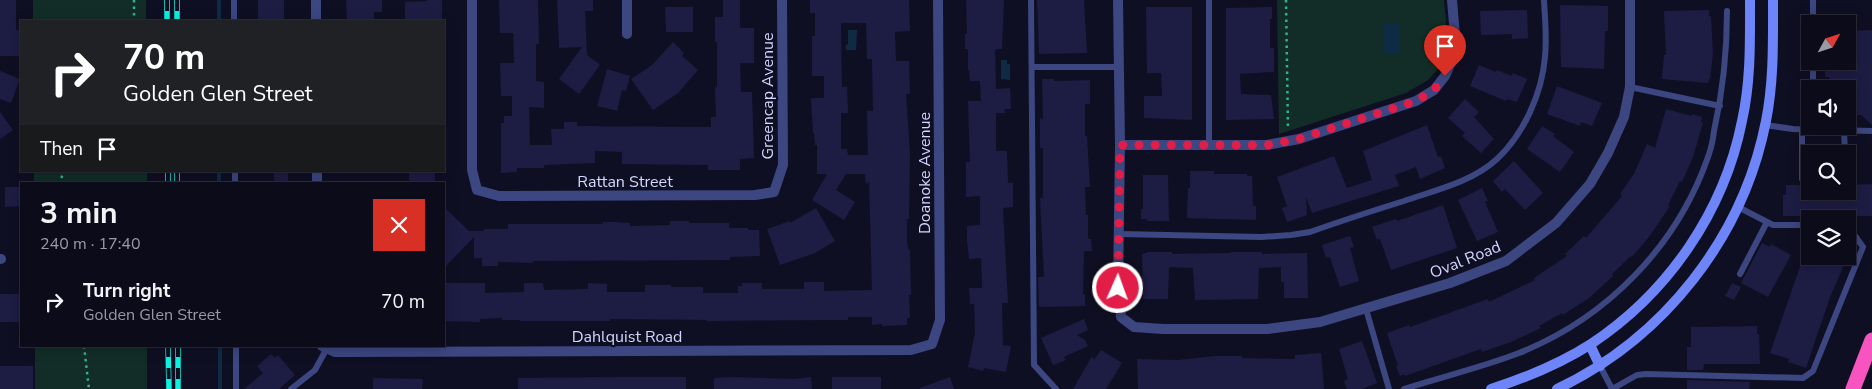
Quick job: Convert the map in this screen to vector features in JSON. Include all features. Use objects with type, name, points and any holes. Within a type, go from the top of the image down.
[{"type":"highway","points":[[1853,389],[1872,340]]},
{"type":"main road","points":[[1491,389],[1539,371],[1590,344],[1628,316],[1657,288],[1695,239],[1716,202],[1732,162],[1743,119],[1749,75],[1750,0]]},
{"type":"main road","points":[[1557,389],[1600,366],[1646,330],[1677,300],[1710,257],[1738,207],[1758,158],[1765,125],[1772,67],[1772,0]]},
{"type":"main road","points":[[1590,344],[1600,366]]},
{"type":"street","points":[[316,0],[316,20]]},
{"type":"street","name":"Rattan Street","points":[[472,0],[472,170],[477,190],[499,196],[755,195],[774,192]]},
{"type":"street","points":[[627,0],[627,34]]},
{"type":"street","name":"Greencap Avenue","points":[[774,192],[783,165],[782,0]]},
{"type":"street","name":"Doanoke Avenue","points":[[932,344],[940,320],[938,0]]},
{"type":"street","points":[[1118,0],[1120,234]]},
{"type":"street","points":[[1120,145],[1267,145],[1288,141],[1416,101],[1434,90],[1445,76],[1453,58],[1455,36],[1452,0]]},
{"type":"street","name":"Oval Road","points":[[1120,234],[1118,288],[1121,318],[1134,327],[1163,329],[1267,328],[1320,322],[1450,283],[1506,261],[1556,224],[1590,184],[1608,153],[1624,117],[1630,87],[1630,0]]},
{"type":"street","name":"Dahlquist Road","points":[[325,347],[336,352],[911,350],[932,344]]},
{"type":"lane","points":[[234,0],[234,20]]},
{"type":"lane","points":[[1032,0],[1034,365],[1056,389]]},
{"type":"lane","points":[[1209,0],[1209,145]]},
{"type":"lane","points":[[1120,234],[1261,237],[1291,235],[1318,229],[1443,188],[1472,176],[1497,158],[1515,137],[1529,116],[1538,91],[1545,58],[1544,0]]},
{"type":"lane","points":[[1813,0],[1813,15]]},
{"type":"lane","points":[[1404,389],[1519,353],[1552,337],[1599,307],[1634,277],[1664,242],[1690,199],[1709,156],[1720,106],[1727,52],[1727,11]]},
{"type":"lane","points":[[1032,67],[1118,67]]},
{"type":"lane","points":[[1630,87],[1720,106]]},
{"type":"lane","points":[[1765,125],[1801,129]]},
{"type":"lane","points":[[1856,130],[1872,131]]},
{"type":"lane","points":[[1738,207],[1773,225],[1801,225]]},
{"type":"lane","points":[[1740,274],[1767,222]]},
{"type":"lane","points":[[1856,237],[1863,247],[1856,265]]},
{"type":"lane","points":[[1600,366],[1612,389],[1637,375],[1646,374],[1803,378],[1814,371],[1856,265]]},
{"type":"lane","points":[[1366,309],[1389,389]]},
{"type":"lane","points":[[236,347],[236,389]]},
{"type":"lane","points":[[291,389],[315,370],[325,347]]},
{"type":"path","points":[[134,0],[134,20]]},
{"type":"path","points":[[1286,0],[1288,141]]},
{"type":"path","points":[[84,347],[89,389]]},
{"type":"green space","points":[[33,0],[146,0],[146,20],[33,20]]},
{"type":"green space","points":[[1277,0],[1444,0],[1446,22],[1440,67],[1428,80],[1406,93],[1279,134]]},
{"type":"green space","points":[[34,172],[147,172],[147,182],[34,182]]},
{"type":"green space","points":[[35,347],[147,347],[147,389],[35,389]]},
{"type":"water","points":[[1383,23],[1400,23],[1400,53],[1383,53]]},
{"type":"water","points":[[848,30],[857,30],[856,50],[846,50]]},
{"type":"water","points":[[1001,60],[1007,60],[1007,64],[1010,64],[1010,80],[1001,79]]},
{"type":"building","points":[[0,0],[16,0],[16,30],[20,30],[20,56],[0,56]]},
{"type":"building","points":[[258,0],[284,0],[284,19],[258,19]]},
{"type":"building","points":[[346,0],[382,0],[382,12],[374,12],[374,20],[347,20]]},
{"type":"building","points":[[442,0],[442,20],[405,20],[405,2]]},
{"type":"building","points":[[499,0],[538,0],[539,44],[536,44],[536,81],[544,82],[544,108],[529,107],[530,145],[552,145],[551,129],[564,129],[564,122],[577,122],[577,126],[711,127],[711,117],[716,117],[717,42],[715,42],[715,17],[723,17],[723,0],[740,0],[740,28],[754,28],[754,63],[740,63],[741,92],[752,92],[754,158],[740,159],[740,170],[708,170],[708,165],[622,164],[622,152],[595,151],[595,163],[544,165],[544,168],[517,168],[517,172],[501,173],[501,123],[504,123],[504,116],[512,116],[512,96],[501,96],[500,63],[514,63],[513,33],[500,33]]},
{"type":"building","points":[[557,0],[593,0],[593,11],[585,11],[587,55],[600,65],[579,94],[559,79],[582,47],[559,48]]},
{"type":"building","points":[[810,0],[909,0],[910,31],[895,32],[896,61],[909,61],[910,94],[906,94],[910,153],[907,243],[910,250],[911,295],[909,295],[910,318],[907,318],[907,325],[872,325],[872,317],[848,317],[848,320],[707,321],[610,319],[610,321],[520,321],[502,320],[502,318],[480,319],[480,322],[445,321],[445,283],[485,283],[485,293],[524,292],[524,283],[543,283],[544,290],[588,289],[588,283],[607,284],[607,292],[645,292],[645,285],[671,285],[671,287],[703,287],[703,293],[738,293],[738,286],[742,286],[742,283],[762,283],[762,289],[804,289],[804,282],[824,282],[824,291],[872,290],[869,181],[866,185],[865,174],[846,174],[836,190],[855,202],[844,220],[812,200],[827,174],[817,174],[817,145],[815,145],[813,133],[811,98],[824,98],[824,76],[812,76],[812,36],[815,36],[815,13],[810,13]],"holes":[[[841,23],[866,23],[867,59],[872,59],[873,111],[867,111],[868,155],[848,155],[847,149],[841,149],[841,113],[848,113],[847,87],[842,87]]]},
{"type":"building","points":[[966,0],[1004,0],[1002,49],[995,49],[996,89],[1010,88],[1011,109],[1004,109],[1005,113],[996,113],[996,151],[1007,151],[1008,183],[1013,183],[1013,207],[1003,208],[1008,303],[1002,303],[1003,345],[1011,346],[1006,372],[984,368],[983,371],[968,367],[975,333],[974,304],[970,304],[969,288],[982,288],[982,280],[981,258],[969,259],[967,241],[967,226],[980,225],[980,196],[966,197],[966,162],[970,162],[968,101],[981,101],[980,81],[970,81],[968,70],[968,49],[965,49],[965,34],[967,34]]},
{"type":"building","points":[[1037,0],[1084,0],[1087,53],[1039,54]]},
{"type":"building","points":[[1560,5],[1608,6],[1608,31],[1605,31],[1604,69],[1561,67]]},
{"type":"building","points":[[665,7],[693,7],[693,32],[666,32]]},
{"type":"building","points":[[1146,7],[1192,7],[1192,120],[1144,118],[1144,96],[1162,96],[1161,73],[1147,73]]},
{"type":"building","points":[[1272,7],[1270,48],[1274,48],[1274,72],[1240,74],[1241,94],[1271,95],[1274,119],[1226,120],[1226,8]]},
{"type":"building","points":[[1527,10],[1528,38],[1512,39],[1512,34],[1481,35],[1480,11]]},
{"type":"building","points":[[1709,10],[1713,54],[1708,83],[1662,79],[1664,55],[1666,55],[1664,11]]},
{"type":"building","points":[[1872,30],[1872,125],[1861,115],[1856,115],[1856,80],[1829,80],[1829,77],[1825,77],[1825,70],[1856,70],[1856,31]]},
{"type":"building","points":[[673,42],[684,53],[682,56],[698,70],[678,93],[653,110],[631,79],[652,65]]},
{"type":"building","points":[[1479,65],[1496,72],[1497,70],[1512,76],[1513,73],[1527,79],[1517,102],[1507,99],[1506,101],[1470,86]]},
{"type":"building","points":[[607,69],[630,76],[626,91],[622,90],[617,111],[597,106]]},
{"type":"building","points":[[0,71],[20,79],[11,103],[0,99]]},
{"type":"building","points":[[1042,79],[1054,79],[1054,81],[1090,80],[1090,104],[1085,104],[1085,136],[1087,136],[1090,187],[1085,187],[1088,239],[1091,239],[1092,251],[1084,251],[1083,294],[1085,294],[1085,306],[1039,307],[1038,277],[1044,277],[1040,198],[1043,198],[1043,148],[1040,148],[1040,118],[1043,119]]},
{"type":"building","points":[[1557,86],[1602,103],[1592,126],[1581,122],[1580,126],[1547,114]]},
{"type":"building","points":[[1465,99],[1479,112],[1474,117],[1494,139],[1481,153],[1462,136],[1465,133],[1448,118]]},
{"type":"building","points":[[1666,109],[1702,117],[1701,122],[1703,123],[1693,157],[1682,182],[1680,181],[1668,205],[1670,206],[1649,237],[1632,257],[1589,298],[1563,315],[1562,313],[1539,326],[1541,328],[1511,342],[1482,352],[1481,349],[1405,376],[1405,374],[1400,376],[1387,333],[1409,325],[1410,327],[1488,299],[1489,302],[1535,280],[1534,278],[1567,256],[1565,254],[1584,236],[1586,238],[1622,196],[1620,194],[1634,174],[1647,144],[1655,148]]},
{"type":"building","points":[[0,112],[13,130],[0,139]]},
{"type":"building","points":[[1427,125],[1438,157],[1441,156],[1445,168],[1420,179],[1416,167],[1395,175],[1399,186],[1312,213],[1306,197],[1307,215],[1287,222],[1282,208],[1287,206],[1277,177],[1334,156],[1347,188],[1372,180],[1363,151]]},
{"type":"building","points":[[1542,126],[1555,134],[1553,136],[1574,152],[1560,172],[1527,149]]},
{"type":"building","points":[[1514,161],[1543,193],[1525,210],[1505,189],[1502,192],[1493,181]]},
{"type":"building","points":[[1190,171],[1214,171],[1214,174],[1247,174],[1247,176],[1252,176],[1253,206],[1256,206],[1256,220],[1187,218]]},
{"type":"building","points":[[274,172],[288,172],[288,182],[274,182]]},
{"type":"building","points":[[409,172],[435,172],[435,182],[409,182]]},
{"type":"building","points":[[1143,175],[1168,175],[1169,221],[1147,221],[1147,219],[1141,219],[1141,209],[1143,209]]},
{"type":"building","points":[[1872,184],[1872,216],[1856,216],[1856,210],[1801,210],[1801,216],[1783,216],[1783,195],[1786,195],[1786,185],[1801,185],[1801,200],[1856,200],[1856,185]]},
{"type":"building","points":[[5,187],[20,187],[20,206],[5,207]]},
{"type":"building","points":[[1482,188],[1488,201],[1485,202],[1498,232],[1477,241],[1458,200]]},
{"type":"building","points":[[1443,205],[1457,248],[1391,270],[1380,239],[1377,240],[1372,227],[1396,219],[1397,221]]},
{"type":"building","points":[[445,208],[469,231],[508,229],[508,224],[603,224],[603,222],[616,222],[630,223],[630,226],[670,225],[670,221],[729,223],[729,228],[759,230],[760,256],[730,257],[730,260],[498,262],[498,266],[482,266],[482,258],[474,258],[474,237],[445,267]]},
{"type":"building","points":[[816,208],[835,241],[815,253],[780,265],[767,229],[790,221],[790,223]]},
{"type":"building","points":[[1350,236],[1354,247],[1350,248],[1359,281],[1340,287],[1330,257],[1326,258],[1322,245]]},
{"type":"building","points":[[1762,243],[1770,247],[1771,244],[1791,255],[1768,297],[1741,283]]},
{"type":"building","points":[[1147,252],[1172,252],[1172,254],[1231,252],[1262,252],[1262,254],[1307,253],[1308,298],[1284,298],[1284,282],[1281,282],[1281,267],[1259,268],[1258,299],[1195,300],[1193,268],[1169,267],[1168,299],[1143,299],[1142,254]]},
{"type":"building","points":[[1801,264],[1844,265],[1830,297],[1806,368],[1788,362],[1789,359],[1770,353]]},
{"type":"building","points":[[1732,283],[1741,287],[1734,300],[1725,296]]},
{"type":"building","points":[[0,294],[20,294],[20,322],[0,322]]},
{"type":"building","points":[[1084,319],[1088,330],[1077,335],[1085,340],[1088,346],[1064,357],[1066,360],[1053,365],[1041,338]]},
{"type":"building","points":[[1757,326],[1760,364],[1704,364],[1703,370],[1687,370],[1687,347],[1691,347],[1691,327]]},
{"type":"building","points":[[1362,341],[1377,383],[1362,389],[1347,389],[1344,381],[1348,379],[1339,349]]},
{"type":"building","points":[[1101,350],[1122,363],[1106,389],[1073,389],[1092,356],[1094,360]]},
{"type":"building","points":[[1321,353],[1324,389],[1138,389],[1137,359],[1178,360],[1216,356],[1242,356],[1242,358],[1295,359],[1295,355]]},
{"type":"building","points":[[271,354],[275,358],[278,355],[295,375],[279,389],[244,389],[263,373],[257,366]]},
{"type":"building","points":[[0,366],[33,366],[33,389],[0,389]]},
{"type":"building","points":[[686,377],[686,389],[518,389],[518,378]]},
{"type":"building","points":[[811,377],[812,389],[714,389],[714,378],[795,379]]},
{"type":"building","points":[[832,377],[881,377],[881,389],[832,389]]},
{"type":"building","points":[[950,377],[954,389],[920,389],[920,388]]},
{"type":"building","points":[[373,378],[423,379],[422,389],[373,389]]},
{"type":"building","points":[[1687,380],[1750,382],[1749,389],[1687,389]]},
{"type":"waterway","points":[[219,0],[219,20]]},
{"type":"waterway","points":[[219,172],[219,182]]},
{"type":"waterway","points":[[220,347],[220,389]]},
{"type":"railway","points":[[167,0],[167,20]]},
{"type":"railway","points":[[177,0],[177,20]]},
{"type":"railway","points":[[168,172],[168,182]]},
{"type":"railway","points":[[177,172],[177,182]]},
{"type":"railway","points":[[168,347],[169,389]]},
{"type":"railway","points":[[178,347],[178,389]]},
{"type":"route","points":[[1118,288],[1120,145],[1267,145],[1299,139],[1416,101],[1434,90],[1445,76]]}]
